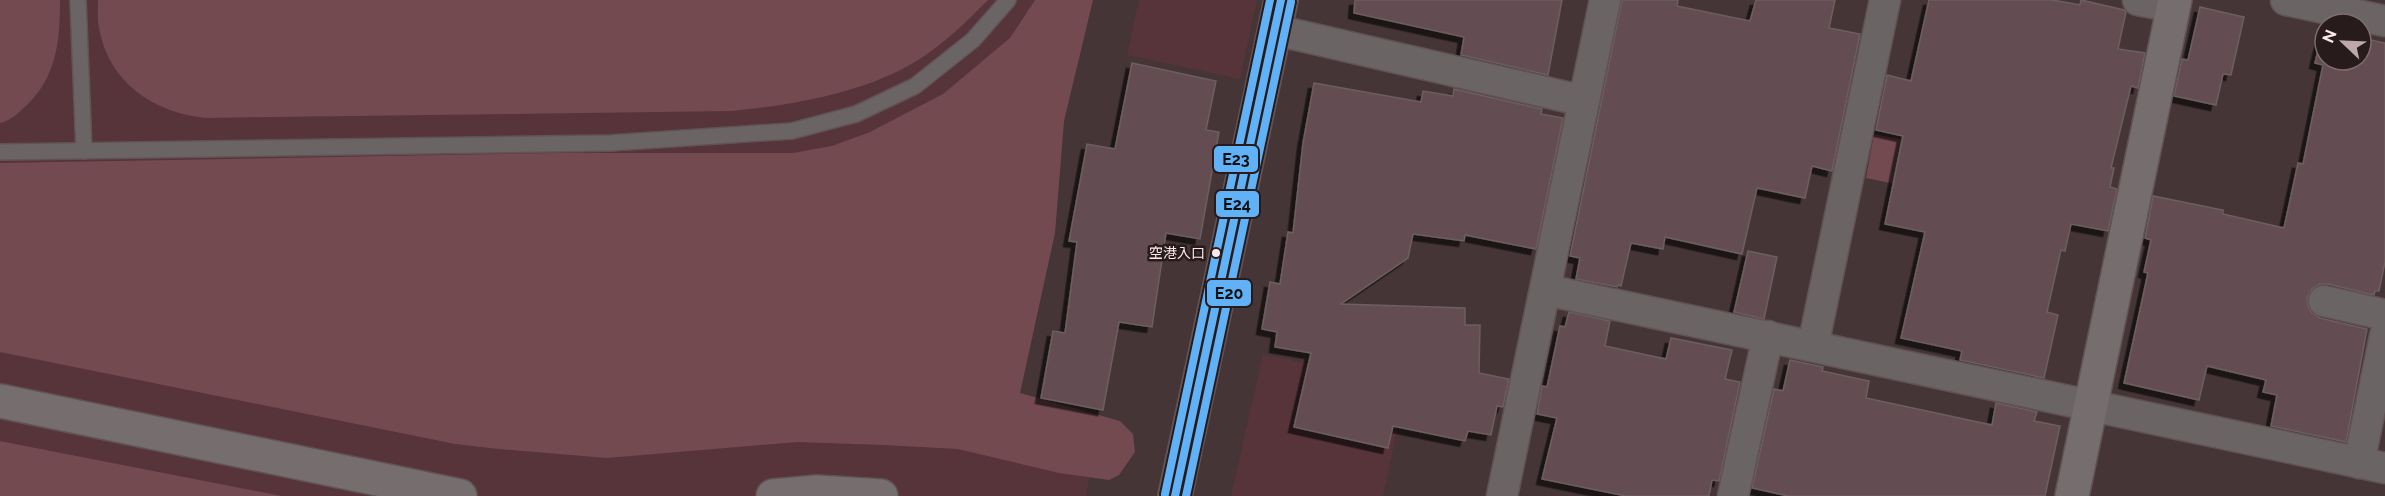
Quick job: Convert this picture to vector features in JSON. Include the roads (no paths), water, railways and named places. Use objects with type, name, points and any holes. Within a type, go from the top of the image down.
[{"type":"highway","points":[[1175,496],[1278,15]]},
{"type":"street","points":[[1502,496],[1605,0]]},
{"type":"street","points":[[1813,346],[1885,0]]},
{"type":"street","points":[[2072,496],[2174,4],[2138,0]]},
{"type":"street","points":[[2286,0],[2385,21]]},
{"type":"street","points":[[1278,15],[1584,101]]},
{"type":"street","points":[[1546,291],[2372,465],[2385,336]]},
{"type":"street","points":[[2324,301],[2385,315]]},
{"type":"street","points":[[1733,496],[1768,336]]},
{"type":"street","points":[[0,401],[460,496]]},
{"type":"street","points":[[773,496],[817,492],[881,496]]},
{"type":"lane","points":[[78,0],[84,151]]},
{"type":"lane","points":[[0,152],[610,143],[792,132],[856,114],[915,86],[973,40],[1008,0]]},
{"type":"place","name":"空港入口","points":[[1216,253]]}]
